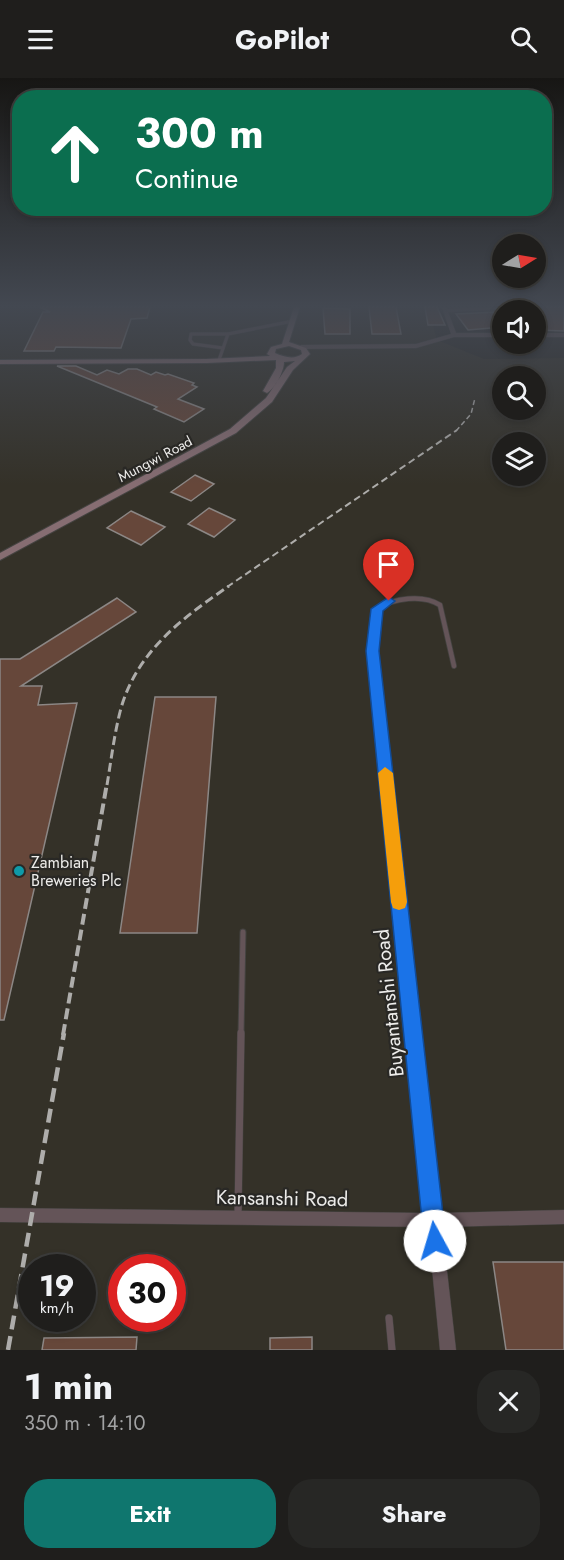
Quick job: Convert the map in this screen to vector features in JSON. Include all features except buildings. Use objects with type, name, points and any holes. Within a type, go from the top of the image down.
[{"type":"main road","name":"Mungwi Road","points":[[0,557],[203,441],[247,412],[270,385],[279,366]]},
{"type":"main road","name":"Mungwi Road","points":[[0,549],[207,447],[249,420],[269,400],[288,366]]},
{"type":"street","name":"Buyantanshi Road","points":[[372,651],[448,1350]]},
{"type":"street","name":"Kansanshi Road","points":[[0,1215],[433,1220],[564,1217]]},
{"type":"lane","points":[[372,651],[377,609],[389,601],[431,599],[440,605],[454,666]]},
{"type":"lane","points":[[238,1217],[243,932]]},
{"type":"lane","points":[[389,1318],[392,1350]]},
{"type":"shaded area","points":[[0,366],[492,366],[492,420],[546,420],[546,366],[564,366],[564,1350],[0,1350]]},
{"type":"railway","points":[[457,430],[471,414],[475,398]]},
{"type":"railway","points":[[227,587],[457,430]]},
{"type":"railway","points":[[107,785],[120,712],[137,672],[162,639],[178,624],[229,586]]},
{"type":"railway","points":[[63,1035],[107,783]]},
{"type":"railway","points":[[8,1350],[64,1033]]},
{"type":"slow traffic","points":[[385,773],[399,902]]},
{"type":"place","name":"Zambian Breweries Plc","points":[[19,871]]},
{"type":"route","points":[[389,601],[377,609],[372,651],[435,1241]]}]
